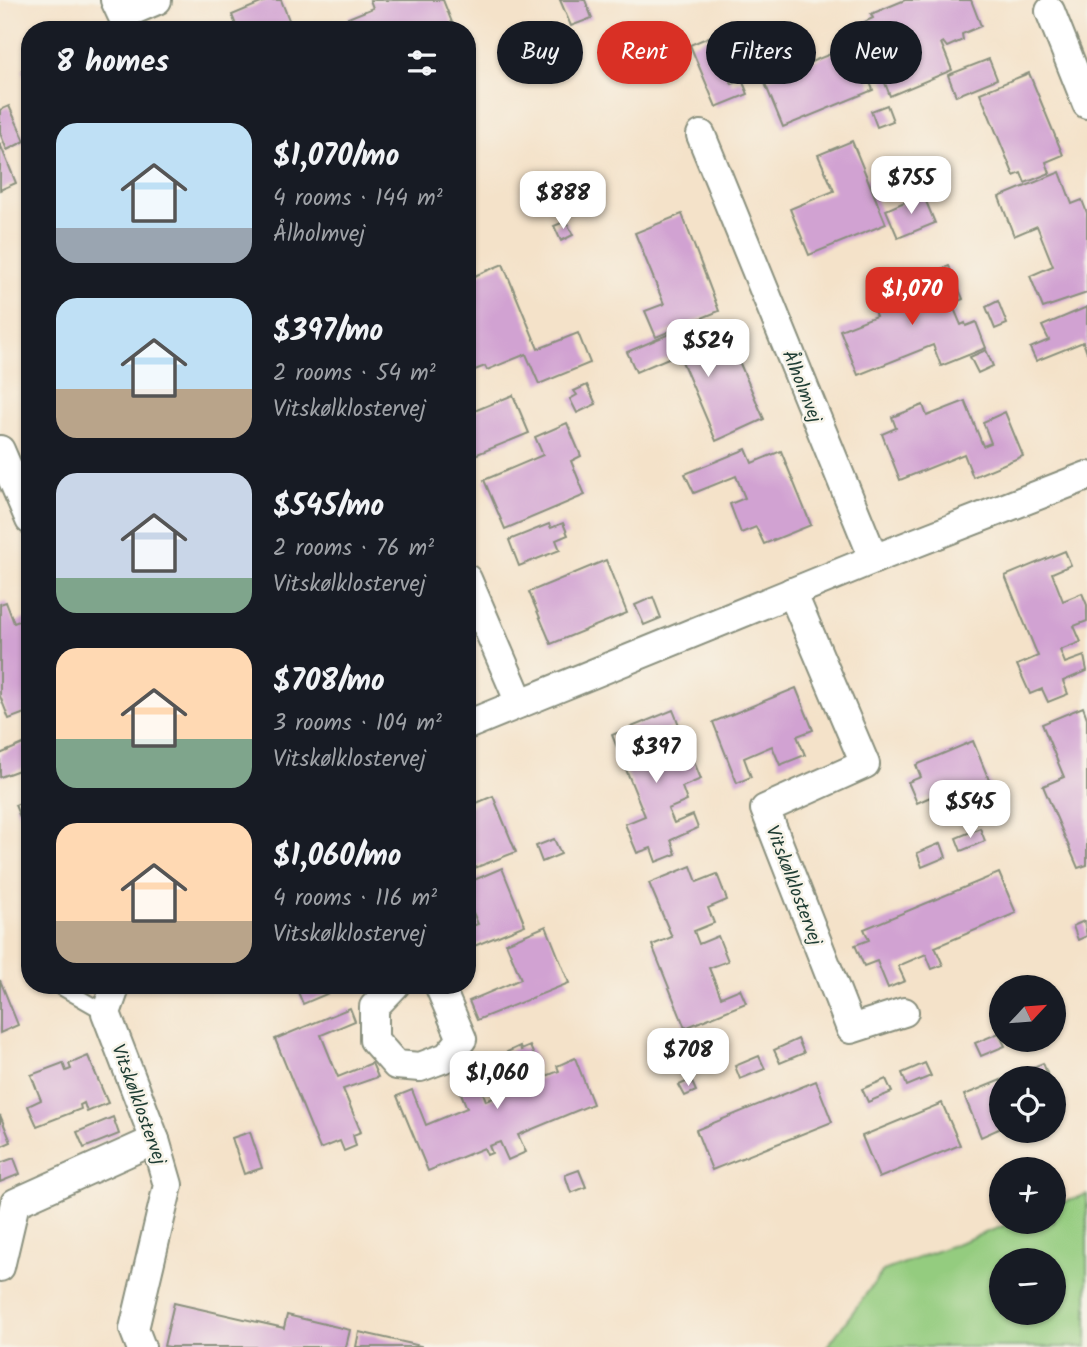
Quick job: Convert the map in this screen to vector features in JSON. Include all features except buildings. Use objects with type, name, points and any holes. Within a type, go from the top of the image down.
[{"type":"street","points":[[115,0],[122,15],[157,0]]},
{"type":"street","points":[[1050,11],[1087,104]]},
{"type":"street","name":"Ålholmvej","points":[[701,135],[873,559]]},
{"type":"street","points":[[0,450],[21,499]]},
{"type":"street","points":[[476,720],[873,559],[1087,476]]},
{"type":"street","name":"Vitskølklostervej","points":[[792,592],[865,764],[765,809],[851,1029],[904,1012]]},
{"type":"street","points":[[476,600],[520,703]]},
{"type":"street","points":[[106,1013],[113,994]]},
{"type":"street","points":[[386,994],[374,1007],[374,1040],[396,1065],[420,1067],[447,1057],[462,1039],[443,994]]},
{"type":"street","name":"Vitskølklostervej","points":[[106,1013],[155,1140],[168,1185],[134,1329],[141,1347]]},
{"type":"street","points":[[0,1267],[8,1206],[155,1140]]},
{"type":"lane","points":[[73,994],[106,1013]]},
{"type":"green space","points":[[1087,1194],[1087,1347],[827,1347],[883,1271],[989,1231],[989,1234],[1066,1234],[1066,1202]]}]
